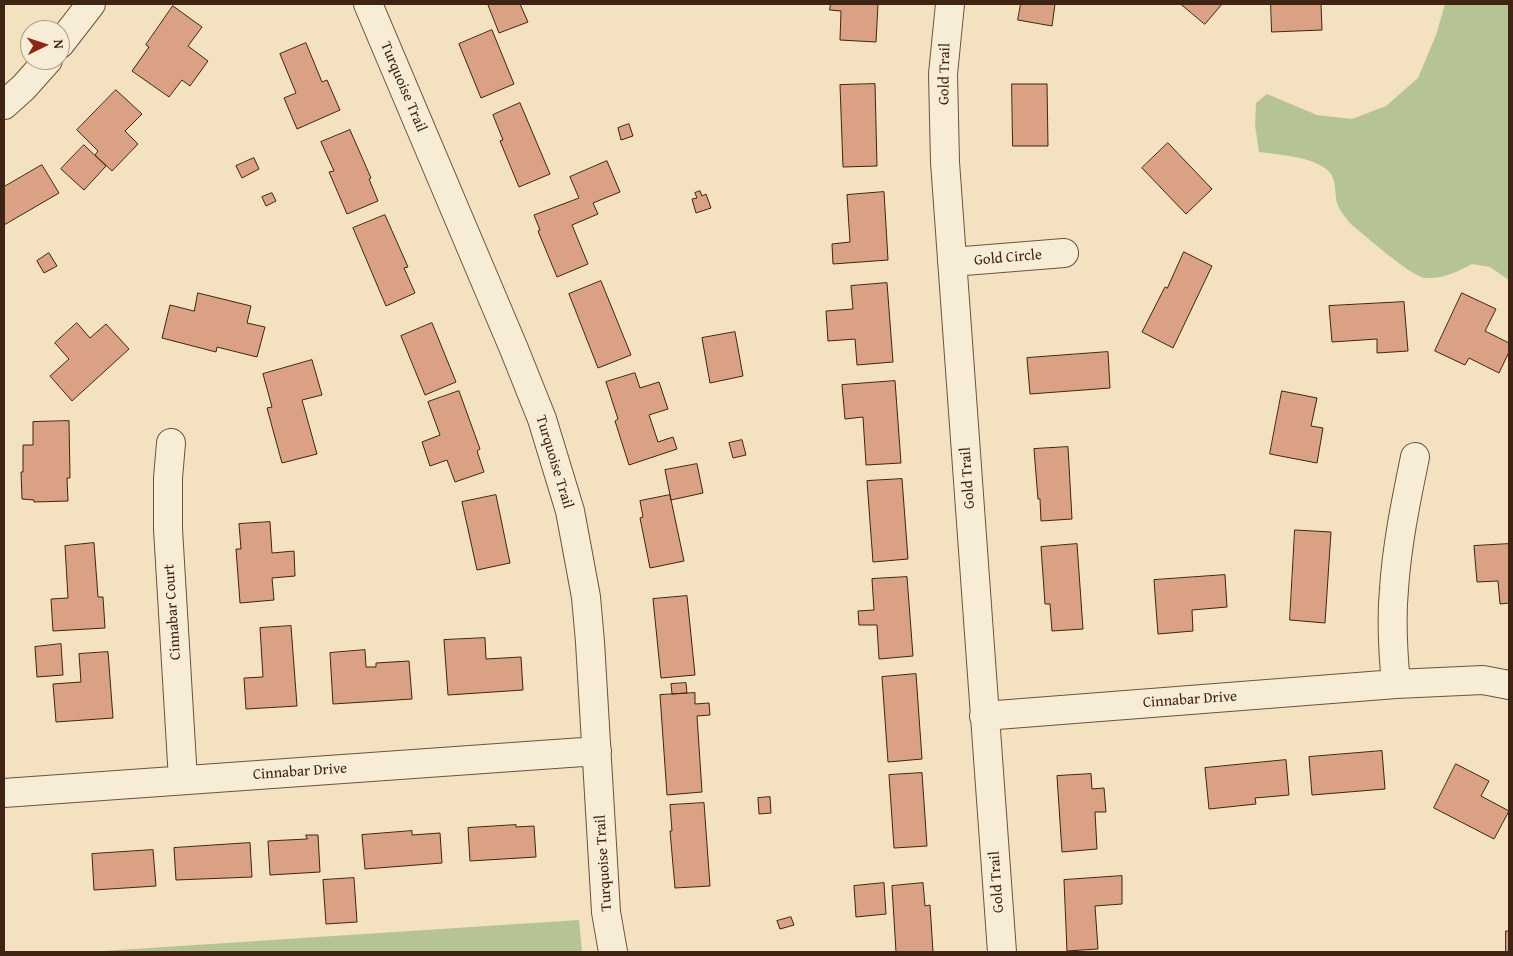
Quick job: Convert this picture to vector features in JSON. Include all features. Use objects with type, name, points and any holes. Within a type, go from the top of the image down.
[{"type":"street","points":[[70,31],[91,4]]},
{"type":"street","name":"Turquoise Trail","points":[[368,4],[542,419],[570,510],[586,597],[606,912],[613,952]]},
{"type":"street","name":"Gold Trail","points":[[950,4],[943,74],[945,162],[1002,952]]},
{"type":"street","points":[[4,105],[39,70]]},
{"type":"street","name":"Gold Circle","points":[[952,262],[1064,253]]},
{"type":"street","name":"Cinnabar Court","points":[[171,444],[168,478],[168,529],[183,780]]},
{"type":"street","points":[[1396,684],[1393,650],[1394,590],[1403,518],[1415,457]]},
{"type":"street","name":"Cinnabar Drive","points":[[984,716],[1396,684],[1483,680],[1509,685]]},
{"type":"street","name":"Cinnabar Drive","points":[[4,793],[597,751]]},
{"type":"green space","points":[[1445,4],[1509,4],[1509,280],[1490,267],[1472,264],[1444,276],[1425,278],[1419,276],[1388,255],[1348,221],[1338,206],[1332,176],[1325,168],[1302,158],[1259,152],[1255,125],[1256,103],[1267,94],[1317,115],[1352,119],[1386,106],[1418,78],[1436,35]]},
{"type":"green space","points":[[579,920],[582,952],[88,952]]},
{"type":"building","points":[[520,4],[528,22],[499,33],[488,5]]},
{"type":"building","points":[[831,4],[878,4],[876,42],[840,40],[841,11],[830,10]]},
{"type":"building","points":[[1021,4],[1055,4],[1052,26],[1018,20]]},
{"type":"building","points":[[1181,4],[1222,4],[1205,24]]},
{"type":"building","points":[[1271,4],[1321,4],[1322,30],[1272,32]]},
{"type":"building","points":[[173,6],[202,27],[188,46],[208,61],[190,86],[182,80],[169,97],[132,71],[149,47],[146,45]]},
{"type":"building","points":[[492,30],[514,84],[481,98],[459,44]]},
{"type":"building","points":[[306,43],[322,82],[327,80],[340,110],[297,129],[284,98],[296,93],[280,54]]},
{"type":"building","points":[[875,84],[877,166],[843,167],[840,85]]},
{"type":"building","points":[[1012,84],[1047,84],[1048,146],[1013,146]]},
{"type":"building","points":[[116,90],[142,114],[125,131],[138,144],[112,171],[95,155],[98,151],[77,130]]},
{"type":"building","points":[[520,103],[550,174],[519,187],[500,141],[503,140],[493,115]]},
{"type":"building","points":[[629,124],[633,136],[621,140],[618,128]]},
{"type":"building","points":[[350,130],[371,178],[369,179],[378,201],[347,214],[329,172],[334,171],[321,142]]},
{"type":"building","points":[[1168,143],[1212,189],[1186,214],[1142,168]]},
{"type":"building","points":[[84,145],[106,166],[84,190],[61,169]]},
{"type":"building","points":[[254,158],[259,169],[242,178],[236,166]]},
{"type":"building","points":[[607,161],[620,192],[593,203],[598,214],[572,225],[588,264],[557,277],[538,231],[540,230],[534,215],[579,198],[570,177]]},
{"type":"building","points":[[42,165],[59,193],[4,225],[4,187]]},
{"type":"building","points":[[700,191],[702,196],[706,194],[711,208],[696,213],[692,199],[697,198],[695,193]]},
{"type":"building","points":[[884,192],[888,260],[833,264],[832,244],[850,242],[847,195]]},
{"type":"building","points":[[272,193],[276,201],[266,206],[262,197]]},
{"type":"building","points":[[385,215],[408,267],[404,268],[415,293],[386,306],[353,228]]},
{"type":"building","points":[[1184,252],[1212,266],[1173,348],[1142,332],[1165,287],[1167,288]]},
{"type":"building","points":[[49,253],[57,266],[44,273],[37,261]]},
{"type":"building","points":[[601,281],[631,355],[598,368],[569,294]]},
{"type":"building","points":[[887,283],[893,362],[857,365],[855,339],[828,341],[826,311],[853,309],[851,286]]},
{"type":"building","points":[[198,293],[251,306],[247,323],[265,327],[257,357],[217,347],[216,352],[162,338],[170,305],[194,311]]},
{"type":"building","points":[[1462,293],[1496,309],[1485,331],[1509,343],[1509,352],[1499,373],[1469,358],[1465,365],[1435,351]]},
{"type":"building","points":[[1404,302],[1408,351],[1377,353],[1377,339],[1332,342],[1329,306]]},
{"type":"building","points":[[77,323],[90,338],[106,324],[129,349],[72,401],[50,376],[69,359],[55,343]]},
{"type":"building","points":[[432,323],[456,382],[425,395],[401,336]]},
{"type":"building","points":[[735,332],[743,376],[710,383],[702,338]]},
{"type":"building","points":[[1108,352],[1110,388],[1030,394],[1027,358]]},
{"type":"building","points":[[312,360],[322,395],[302,400],[317,454],[282,463],[267,408],[272,407],[263,374]]},
{"type":"building","points":[[635,373],[640,388],[659,382],[668,409],[649,415],[658,442],[673,437],[677,449],[629,465],[615,421],[618,419],[606,382]]},
{"type":"building","points":[[895,381],[901,463],[866,465],[863,417],[845,419],[842,385]]},
{"type":"building","points":[[459,391],[480,449],[477,451],[484,472],[455,482],[447,460],[430,466],[422,442],[440,435],[428,402]]},
{"type":"building","points":[[1282,391],[1317,398],[1311,426],[1323,428],[1317,463],[1270,454]]},
{"type":"building","points":[[69,421],[70,478],[67,478],[68,501],[34,502],[34,500],[22,499],[23,445],[33,445],[33,422]]},
{"type":"building","points":[[742,440],[746,455],[733,458],[729,443]]},
{"type":"building","points":[[1068,447],[1072,519],[1041,521],[1034,449]]},
{"type":"building","points":[[697,464],[703,493],[671,500],[665,470]]},
{"type":"building","points":[[902,479],[908,559],[873,562],[867,481]]},
{"type":"building","points":[[496,495],[510,563],[477,570],[462,502]]},
{"type":"building","points":[[670,495],[684,561],[650,568],[640,518],[643,517],[640,501]]},
{"type":"building","points":[[270,522],[272,553],[294,551],[295,576],[272,578],[274,600],[240,603],[236,549],[241,549],[239,524]]},
{"type":"building","points":[[1295,530],[1331,532],[1325,623],[1290,620]]},
{"type":"building","points":[[94,543],[98,597],[103,597],[105,628],[53,631],[51,599],[68,598],[65,546]]},
{"type":"building","points":[[1077,544],[1083,629],[1052,631],[1050,604],[1045,604],[1041,547]]},
{"type":"building","points":[[1509,544],[1509,603],[1500,604],[1498,581],[1477,582],[1474,546]]},
{"type":"building","points":[[1225,575],[1227,607],[1192,610],[1193,631],[1158,634],[1154,580]]},
{"type":"building","points":[[907,577],[913,656],[879,659],[877,625],[859,625],[858,611],[874,610],[872,579]]},
{"type":"building","points":[[687,596],[695,675],[661,678],[653,599]]},
{"type":"building","points":[[291,626],[297,706],[246,709],[244,678],[263,677],[260,628]]},
{"type":"building","points":[[485,638],[486,659],[521,657],[523,690],[448,695],[444,640]]},
{"type":"building","points":[[61,644],[63,675],[37,677],[35,647]]},
{"type":"building","points":[[365,650],[366,667],[376,667],[376,663],[409,661],[412,699],[333,704],[330,653]]},
{"type":"building","points":[[108,652],[113,718],[56,722],[53,684],[81,682],[79,654]]},
{"type":"building","points":[[916,674],[922,759],[888,762],[882,677]]},
{"type":"building","points":[[686,683],[687,693],[672,694],[671,684]]},
{"type":"building","points":[[695,693],[695,704],[709,703],[710,715],[697,716],[702,792],[667,795],[660,695]]},
{"type":"building","points":[[1382,751],[1385,789],[1312,795],[1309,757]]},
{"type":"building","points":[[1286,760],[1289,795],[1255,798],[1256,804],[1209,809],[1205,768]]},
{"type":"building","points":[[1456,764],[1489,781],[1481,796],[1509,811],[1494,839],[1434,808]]},
{"type":"building","points":[[922,773],[927,846],[894,848],[889,775]]},
{"type":"building","points":[[1091,774],[1092,789],[1104,788],[1106,812],[1095,812],[1097,849],[1062,852],[1057,776]]},
{"type":"building","points":[[770,797],[771,813],[759,814],[758,798]]},
{"type":"building","points":[[704,803],[710,886],[675,888],[670,831],[672,831],[670,805]]},
{"type":"building","points":[[516,825],[516,827],[534,826],[536,857],[470,861],[468,828]]},
{"type":"building","points":[[412,831],[412,835],[440,833],[442,863],[365,869],[362,835]]},
{"type":"building","points":[[306,835],[318,835],[320,872],[270,875],[268,841],[307,839]]},
{"type":"building","points":[[250,843],[252,877],[176,880],[174,848]]},
{"type":"building","points":[[153,850],[156,886],[94,890],[92,854]]},
{"type":"building","points":[[1122,876],[1122,904],[1095,906],[1098,949],[1067,951],[1064,880]]},
{"type":"building","points":[[354,878],[357,922],[326,924],[323,880]]},
{"type":"building","points":[[884,883],[886,914],[856,917],[854,886]]},
{"type":"building","points":[[923,883],[925,906],[930,905],[933,952],[896,952],[892,886]]},
{"type":"building","points":[[791,917],[794,925],[780,929],[777,921]]},
{"type":"building","points":[[1506,931],[1509,931],[1509,952],[1506,952]]}]
